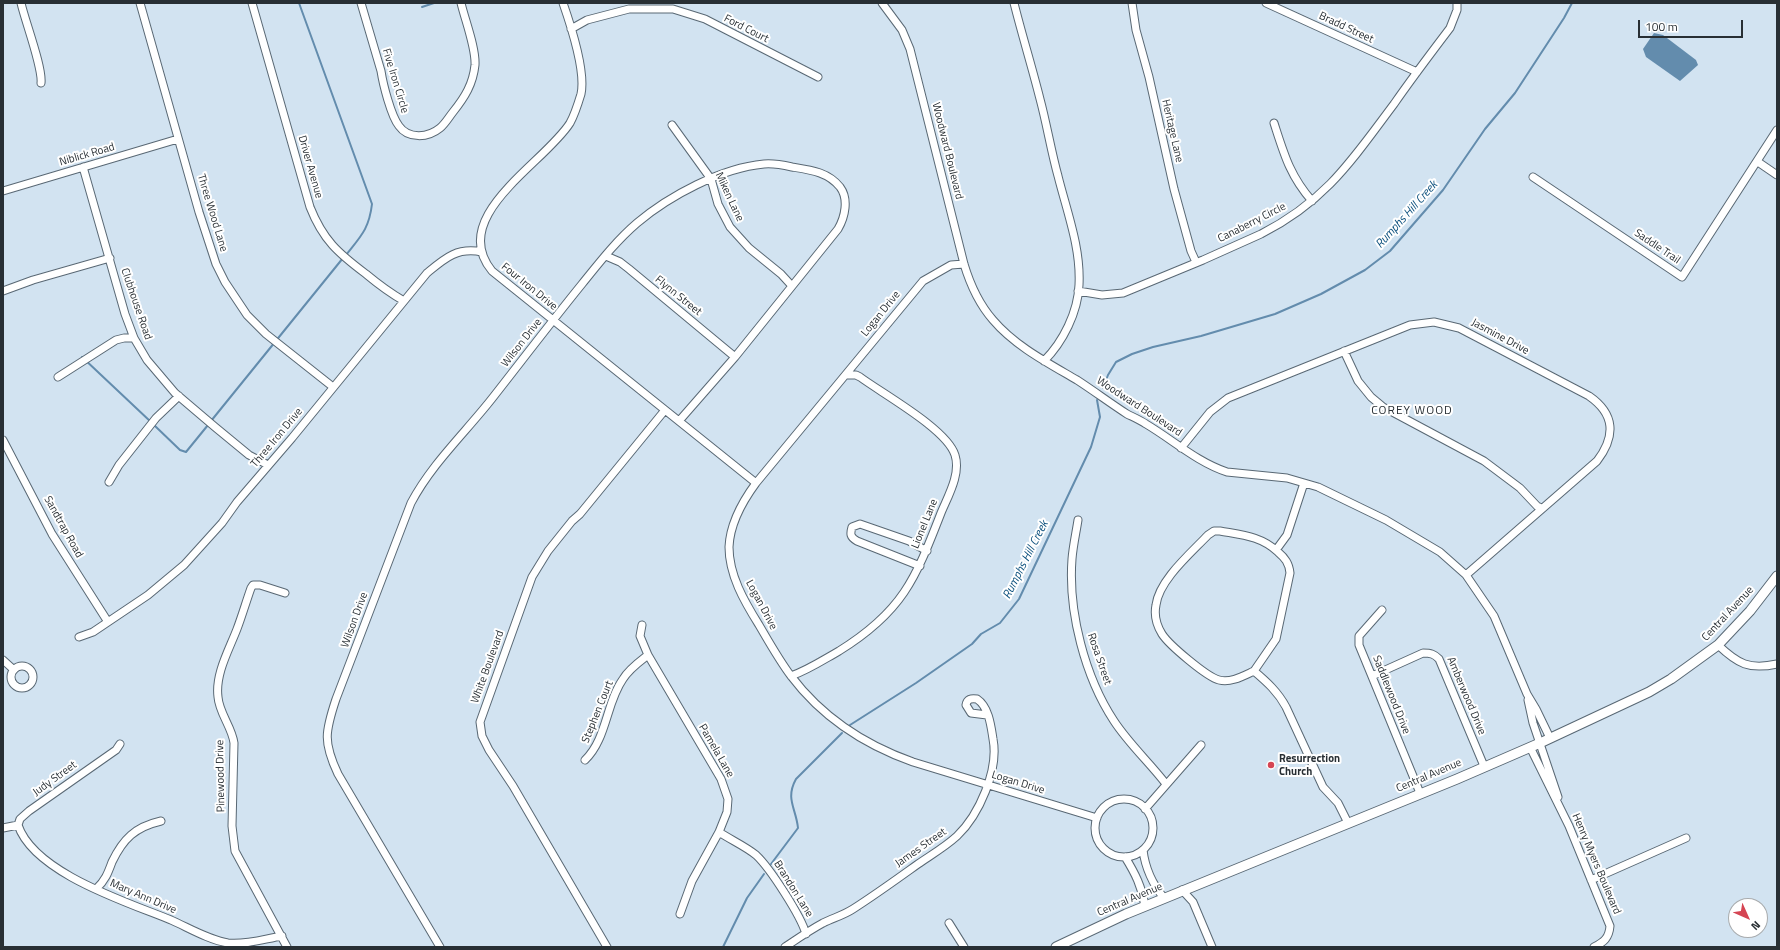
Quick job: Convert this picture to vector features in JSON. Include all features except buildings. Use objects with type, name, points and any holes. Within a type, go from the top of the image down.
[{"type":"street","points":[[20,3],[42,79],[41,83]]},
{"type":"street","name":"Three Wood Lane","points":[[140,3],[178,139],[216,264],[232,294],[247,315],[266,334],[333,387]]},
{"type":"street","name":"Driver Avenue","points":[[252,3],[310,206],[317,224],[338,253],[388,292],[404,301]]},
{"type":"street","name":"Five Iron Circle","points":[[361,3],[383,82],[396,120],[404,131],[410,134],[422,136],[428,135],[440,128],[468,92],[471,83],[475,57],[461,3]]},
{"type":"street","name":"Four Iron Drive","points":[[563,3],[579,57],[582,75],[581,94],[574,115],[565,129],[498,198],[483,228],[480,240],[484,260],[492,271],[756,484]]},
{"type":"street","name":"Woodward Boulevard","points":[[882,3],[902,30],[910,49],[964,264],[969,280],[993,320],[1006,333],[1044,361],[1081,383],[1126,413],[1146,423],[1181,448],[1218,470],[1287,478],[1304,483],[1327,492],[1423,540],[1440,552],[1466,575],[1494,616],[1526,694],[1533,723],[1540,743]]},
{"type":"street","points":[[1014,3],[1040,99],[1077,249],[1079,266],[1078,291],[1072,318],[1050,355],[1044,361]]},
{"type":"street","name":"Heritage Lane","points":[[1132,3],[1136,30],[1149,77],[1174,190],[1191,251],[1196,262]]},
{"type":"street","name":"Bradd Street","points":[[1266,3],[1417,72]]},
{"type":"street","name":"Canaberry Circle","points":[[1078,291],[1102,295],[1123,293],[1280,224],[1312,201],[1349,164],[1450,28],[1457,10],[1457,3]]},
{"type":"street","name":"Ford Court","points":[[570,29],[587,20],[629,9],[674,9],[701,17],[818,76]]},
{"type":"street","points":[[1274,123],[1290,170],[1295,180],[1312,201]]},
{"type":"street","name":"Miken Lane","points":[[672,125],[711,180],[718,204],[730,227],[749,248],[781,274],[792,286]]},
{"type":"street","name":"Saddle Trail","points":[[1533,177],[1682,277],[1758,162],[1777,130]]},
{"type":"street","name":"Niblick Road","points":[[3,191],[178,139]]},
{"type":"street","points":[[1758,162],[1777,175]]},
{"type":"street","name":"Wilson Drive","points":[[440,947],[338,774],[326,743],[328,722],[400,527],[417,492],[553,320],[606,256],[622,237],[650,212],[666,202],[711,180],[748,166],[765,164],[782,165],[828,175],[834,179],[842,189],[845,209],[842,222],[824,248],[735,357],[679,421]]},
{"type":"street","name":"Clubhouse Road","points":[[83,167],[134,338],[152,368],[179,396],[249,455],[268,465]]},
{"type":"street","name":"Three Iron Drive","points":[[79,637],[93,632],[148,595],[184,565],[222,523],[237,502],[427,273],[447,256],[467,250],[482,252]]},
{"type":"street","name":"Flynn Street","points":[[606,256],[629,268],[735,357]]},
{"type":"street","points":[[3,291],[33,280],[110,258]]},
{"type":"street","name":"Logan Drive","points":[[964,264],[946,267],[922,281],[756,484],[741,506],[734,523],[730,540],[731,565],[744,599],[771,646],[791,676],[809,697],[850,731],[869,744],[913,762],[1097,818]]},
{"type":"street","name":"Jasmine Drive","points":[[1181,448],[1200,422],[1221,402],[1410,325],[1426,322],[1443,323],[1459,328],[1565,383],[1596,401],[1604,410],[1609,421],[1610,437],[1607,445],[1597,460],[1466,575]]},
{"type":"street","points":[[58,377],[116,340],[134,338]]},
{"type":"street","points":[[1344,351],[1358,382],[1371,397],[1383,407],[1484,461],[1520,488],[1537,506],[1542,508]]},
{"type":"street","name":"Lionel Lane","points":[[791,676],[821,662],[866,633],[884,617],[905,593],[927,551],[953,482],[956,468],[955,455],[944,438],[934,429],[860,377],[856,375],[846,375]]},
{"type":"street","points":[[108,482],[119,465],[156,418],[179,396]]},
{"type":"street","name":"White Boulevard","points":[[607,947],[513,786],[489,750],[482,736],[480,722],[521,607],[537,567],[572,521],[580,514],[665,410]]},
{"type":"street","name":"Sandtrap Road","points":[[3,440],[52,534],[108,622]]},
{"type":"street","points":[[1276,550],[1287,534],[1304,483]]},
{"type":"street","name":"Rosa Street","points":[[1078,520],[1072,558],[1072,592],[1078,630],[1092,676],[1105,706],[1116,723],[1166,784]]},
{"type":"street","points":[[920,566],[857,541],[851,536],[850,533],[852,527],[860,524],[909,541],[927,551]]},
{"type":"street","points":[[1214,531],[1257,538],[1276,550],[1289,565],[1290,573],[1276,639],[1254,671],[1228,681],[1214,678],[1203,672],[1166,639],[1155,616],[1159,592],[1165,583],[1208,535],[1214,531]]},
{"type":"street","name":"Central Avenue","points":[[1056,947],[1088,930],[1182,890],[1420,794],[1540,743],[1593,719],[1655,688],[1681,672],[1718,644],[1750,611],[1777,576]]},
{"type":"street","name":"Pinewood Drive","points":[[285,593],[260,585],[253,585],[251,588],[223,664],[218,687],[218,698],[234,743],[232,826],[235,851],[287,947]]},
{"type":"street","name":"Saddlewood Drive","points":[[1382,610],[1359,636],[1358,640],[1420,794]]},
{"type":"street","name":"Pamela Lane","points":[[642,625],[640,636],[648,656],[724,786],[728,799],[728,806],[719,832],[692,881],[680,914]]},
{"type":"street","points":[[1718,644],[1729,655],[1753,667],[1777,664]]},
{"type":"street","name":"Amberwood Drive","points":[[1372,676],[1424,653],[1432,653],[1439,659],[1484,766]]},
{"type":"street","name":"Stephen Court","points":[[586,760],[596,748],[611,704],[623,679],[634,666],[648,656]]},
{"type":"street","points":[[3,660],[14,670]]},
{"type":"street","points":[[1254,671],[1280,695],[1323,787],[1338,803],[1348,823]]},
{"type":"street","name":"Woodward Boulevard","points":[[1526,694],[1536,709],[1550,738]]},
{"type":"street","name":"James Street","points":[[785,947],[828,921],[852,910],[946,845],[968,823],[987,785],[994,766],[994,743],[987,715]]},
{"type":"street","name":"Henry Myers Boulevard","points":[[1540,743],[1556,790],[1559,805]]},
{"type":"street","name":"Judy Street","points":[[18,825],[20,819],[29,811],[116,750],[120,744]]},
{"type":"street","points":[[1145,809],[1201,745]]},
{"type":"street","name":"Henry Myers Boulevard","points":[[1530,747],[1559,805],[1610,926],[1609,933],[1605,941],[1594,947]]},
{"type":"street","points":[[1116,801],[1131,801],[1145,809],[1149,814],[1152,826],[1150,839],[1143,850],[1131,856],[1125,857],[1110,854],[1100,844],[1095,830],[1097,818],[1103,809],[1116,801]]},
{"type":"street","points":[[96,889],[104,882],[117,852],[128,838],[147,824],[161,821]]},
{"type":"street","points":[[3,828],[18,825]]},
{"type":"street","name":"Mary Ann Drive","points":[[18,825],[21,834],[42,858],[66,875],[219,944],[233,945],[282,936]]},
{"type":"street","name":"Brandon Lane","points":[[719,832],[751,851],[762,862],[773,876],[798,916],[806,934]]},
{"type":"street","points":[[1591,880],[1686,838]]},
{"type":"street","points":[[1143,850],[1144,858],[1156,889],[1164,898]]},
{"type":"street","points":[[1125,857],[1132,867],[1140,885],[1145,906]]},
{"type":"street","points":[[1182,890],[1193,902],[1212,947]]},
{"type":"street","points":[[949,923],[964,947]]},
{"type":"water","points":[[1654,33],[1663,35],[1696,60],[1698,65],[1680,81],[1646,57],[1643,49]]},
{"type":"waterway","points":[[299,3],[372,204],[371,213],[364,232],[346,255]]},
{"type":"waterway","points":[[422,7],[434,3]]},
{"type":"waterway","name":"Rumphs Hill Creek","points":[[1103,388],[1108,375],[1116,362],[1132,354],[1153,347],[1201,336],[1275,314],[1321,294],[1365,270],[1390,251],[1443,190],[1485,129],[1515,93],[1564,18],[1572,3]]},
{"type":"waterway","points":[[211,421],[343,258]]},
{"type":"waterway","points":[[82,357],[151,422]]},
{"type":"waterway","name":"Rumphs Hill Creek","points":[[850,725],[916,683],[972,644],[981,634],[1000,623],[1019,599],[1091,447],[1100,417],[1097,400]]},
{"type":"waterway","points":[[154,425],[180,450],[186,452],[208,425]]},
{"type":"waterway","name":"Rumphs Hill Creek","points":[[771,864],[798,828],[791,798],[791,792],[796,779],[842,733]]},
{"type":"waterway","name":"Rumphs Hill Creek","points":[[723,947],[747,898],[764,874]]},
{"type":"place","name":"Resurrection Church","points":[[1271,765]]},
{"type":"district","name":"COREY WOOD","points":[[1412,411]]}]
